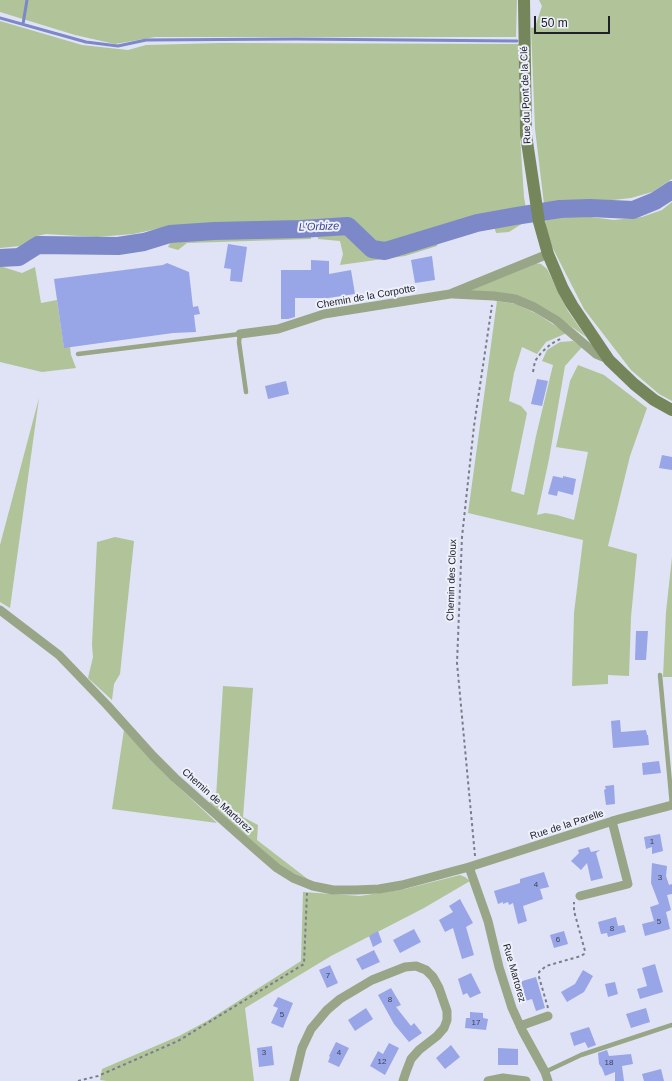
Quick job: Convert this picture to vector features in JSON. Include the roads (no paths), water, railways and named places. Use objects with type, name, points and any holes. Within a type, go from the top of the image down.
[{"type":"street","name":"Rue du Pont de la Clé","points":[[524,0],[526,135],[538,217],[548,254],[563,289],[572,305],[609,360],[634,384],[654,400],[672,410]]},
{"type":"street","name":"Chemin de la Corpotte","points":[[450,294],[548,254]]},
{"type":"street","name":"Chemin de la Corpotte","points":[[240,334],[278,329],[324,314],[450,294],[494,296],[515,300],[534,307],[556,320],[596,354],[609,360]]},
{"type":"street","name":"Chemin de Martorez","points":[[0,610],[59,655],[164,767],[256,850],[277,868],[293,878],[313,886],[333,890],[379,889],[434,877],[473,866]]},
{"type":"street","name":"Rue de la Parelle","points":[[473,866],[612,821],[672,805]]},
{"type":"street","points":[[580,896],[628,884],[612,821]]},
{"type":"street","name":"Rue Martorez","points":[[473,866],[499,967],[512,1008],[546,1076]]},
{"type":"street","points":[[294,1081],[302,1048],[311,1029],[327,1010],[340,999],[372,980],[405,968],[416,966],[426,970],[433,977],[439,988],[447,1011],[447,1020],[444,1028],[437,1036],[419,1050],[412,1059],[404,1081]]},
{"type":"street","points":[[520,1026],[548,1016]]},
{"type":"street","points":[[488,1081],[503,1078],[526,1081]]},
{"type":"lane","name":"Chemin de la Corpotte","points":[[78,354],[240,334]]},
{"type":"lane","points":[[240,334],[239,342],[246,392]]},
{"type":"lane","points":[[660,675],[672,805]]},
{"type":"lane","points":[[546,1076],[581,1055],[672,1025]]},
{"type":"waterway","points":[[23,24],[27,0]]},
{"type":"waterway","points":[[0,18],[86,42],[118,46],[146,40],[296,39],[517,41]]},
{"type":"waterway","name":"L'Orbize","points":[[0,258],[19,257],[38,245],[118,246],[144,242],[170,234],[348,226],[372,249],[385,251],[477,223],[516,216],[560,209],[590,208],[633,210],[655,201],[672,190]]}]
